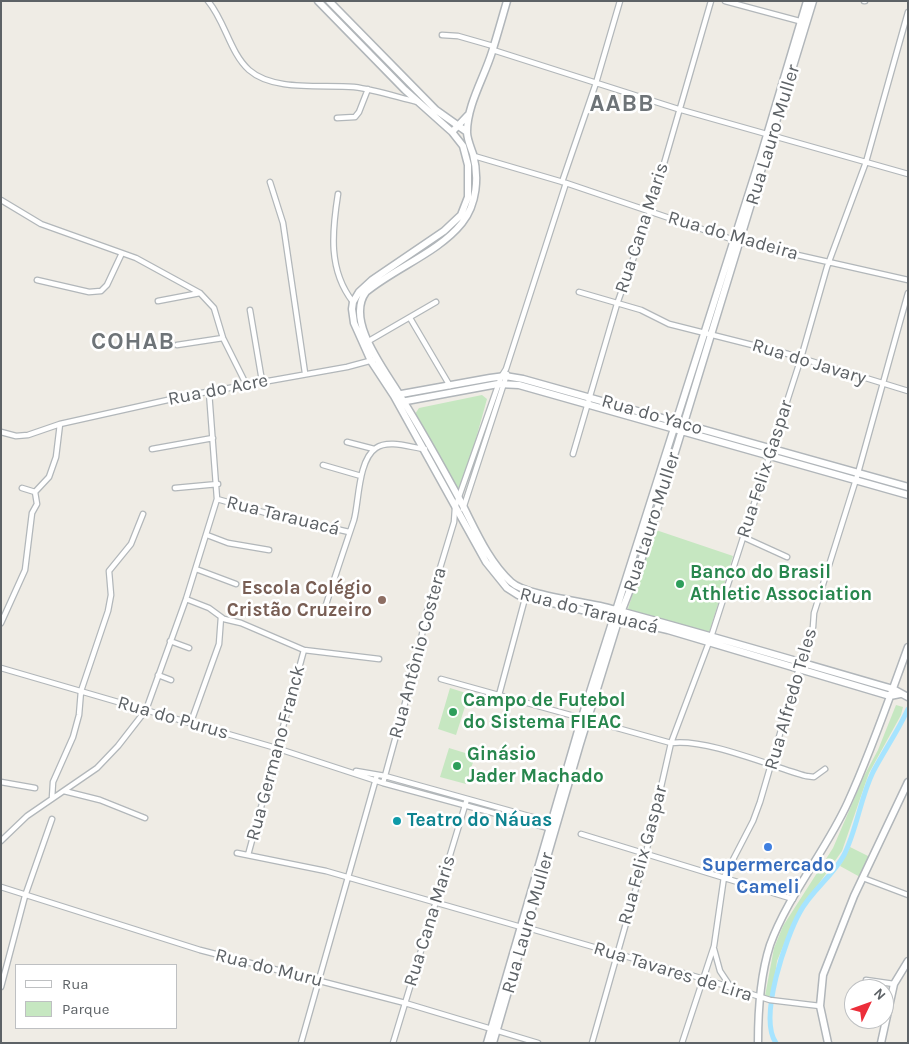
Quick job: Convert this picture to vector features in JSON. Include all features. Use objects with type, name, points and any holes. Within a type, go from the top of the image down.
[{"type":"street","points":[[208,1],[216,10],[240,58],[248,69],[258,77],[268,81],[307,86],[368,89],[419,102],[426,101]]},
{"type":"street","points":[[318,1],[419,102],[467,132]]},
{"type":"street","points":[[329,1],[426,101],[463,146],[468,165],[468,197],[458,219],[425,248],[362,297],[359,312],[366,343]]},
{"type":"street","points":[[353,302],[359,292],[372,280],[455,230],[470,212],[475,197],[474,156],[467,132],[469,114],[493,48],[507,1]]},
{"type":"street","name":"Rua Antônio Costera","points":[[454,522],[464,508],[491,426],[504,378],[620,1]]},
{"type":"street","name":"Rua Cana Maris","points":[[573,454],[617,304],[650,212],[678,108],[711,1]]},
{"type":"street","points":[[725,1],[804,23]]},
{"type":"street","name":"Rua Lauro Muller","points":[[804,23],[807,1]]},
{"type":"street","name":"Rua Lauro Muller","points":[[493,1043],[494,1030],[553,826],[675,420],[707,333],[804,23],[813,1]]},
{"type":"street","name":"Rua Felix Gaspar","points":[[592,1043],[646,853],[671,743],[710,640],[830,262],[866,162],[908,12]]},
{"type":"street","points":[[442,35],[458,36],[596,83],[908,174]]},
{"type":"street","points":[[337,118],[355,117],[359,112],[368,89]]},
{"type":"street","points":[[452,132],[457,124],[469,114]]},
{"type":"street","points":[[458,139],[467,132]]},
{"type":"street","name":"Rua do Madeira","points":[[474,156],[564,183],[737,240],[908,280]]},
{"type":"street","points":[[270,182],[283,223],[305,373]]},
{"type":"street","points":[[338,194],[333,237],[334,263],[338,277],[353,302],[354,324],[374,360],[432,450]]},
{"type":"street","points":[[1,200],[41,224],[152,265],[200,293],[214,308],[223,338],[246,384]]},
{"type":"street","points":[[37,280],[89,292],[101,291],[107,285],[122,253]]},
{"type":"street","name":"Rua do Javary","points":[[579,292],[641,310],[669,324],[801,358],[908,391]]},
{"type":"street","points":[[158,301],[200,293]]},
{"type":"street","name":"Rua Alfredo Teles","points":[[682,1043],[714,946],[724,877],[753,821],[771,766],[813,627],[814,613],[856,480],[908,293]]},
{"type":"street","points":[[366,343],[436,302]]},
{"type":"street","points":[[250,310],[262,381]]},
{"type":"street","points":[[410,318],[453,392]]},
{"type":"street","name":"Rua Lauro Muller","points":[[617,614],[640,561],[680,431],[707,333]]},
{"type":"street","points":[[177,345],[223,338]]},
{"type":"street","name":"Rua do Acre","points":[[1,432],[16,436],[28,435],[60,424],[246,384],[374,360]]},
{"type":"street","name":"Rua Antônio Costera","points":[[383,783],[416,667],[427,611],[454,522],[455,508],[484,424],[504,378]]},
{"type":"street","name":"Rua do Yaco","points":[[401,402],[453,392],[504,378]]},
{"type":"street","name":"Rua do Yaco","points":[[397,395],[450,385],[504,378],[523,379],[680,431],[858,473],[908,487]]},
{"type":"street","points":[[1,841],[27,816],[64,792],[105,760],[146,710],[186,599],[218,499],[210,392]]},
{"type":"street","name":"Rua do Yaco","points":[[588,400],[675,420],[856,480],[908,495]]},
{"type":"street","points":[[401,402],[423,449]]},
{"type":"street","points":[[35,492],[49,477],[56,457],[60,424]]},
{"type":"street","points":[[484,424],[491,426]]},
{"type":"street","points":[[152,449],[213,438]]},
{"type":"street","points":[[347,442],[374,449],[389,445],[432,450]]},
{"type":"street","points":[[325,608],[356,510],[361,476],[374,449]]},
{"type":"street","name":"Rua do Tarauacá","points":[[423,449],[455,508],[497,577],[511,592],[617,614],[800,665]]},
{"type":"street","name":"Rua do Tarauacá","points":[[432,450],[491,557],[504,575],[526,594]]},
{"type":"street","points":[[323,465],[361,476]]},
{"type":"street","points":[[467,476],[474,478]]},
{"type":"street","points":[[175,488],[218,484]]},
{"type":"street","points":[[22,488],[35,492]]},
{"type":"street","points":[[1,623],[25,570],[32,513],[37,504],[35,492]]},
{"type":"street","name":"Rua Tarauacá","points":[[218,499],[266,514],[349,532]]},
{"type":"street","points":[[52,798],[53,782],[73,737],[79,716],[81,691],[108,611],[111,595],[109,570],[131,544],[143,514]]},
{"type":"street","points":[[207,535],[228,543],[268,550]]},
{"type":"street","points":[[743,537],[786,557]]},
{"type":"street","points":[[196,569],[236,584]]},
{"type":"street","points":[[499,695],[526,594]]},
{"type":"street","points":[[186,599],[209,608],[221,617],[241,623],[304,650],[379,659]]},
{"type":"street","points":[[191,722],[219,644],[221,617]]},
{"type":"street","points":[[170,641],[189,648]]},
{"type":"street","points":[[758,1043],[762,981],[771,945],[793,899],[845,809],[908,646]]},
{"type":"street","name":"Rua Germano Franck","points":[[248,855],[304,650]]},
{"type":"street","points":[[800,665],[893,688],[900,694],[908,697]]},
{"type":"street","points":[[800,665],[890,696],[900,694]]},
{"type":"street","name":"Rua do Purus","points":[[1,668],[191,722],[345,769],[383,783],[465,806],[553,826]]},
{"type":"street","points":[[158,675],[171,680]]},
{"type":"street","points":[[441,679],[671,743],[679,742],[703,746],[810,777],[820,774],[825,769]]},
{"type":"street","name":"Rua do Purus","points":[[345,769],[385,776],[553,826]]},
{"type":"street","points":[[301,1043],[346,877],[377,775]]},
{"type":"street","points":[[1,782],[35,788]]},
{"type":"street","points":[[828,1043],[820,1006],[823,975],[863,878],[906,791],[908,782]]},
{"type":"street","points":[[64,792],[100,800],[145,818]]},
{"type":"street","name":"Rua Cana Maris","points":[[394,1043],[467,800]]},
{"type":"street","points":[[2,986],[25,896],[52,819]]},
{"type":"street","points":[[581,834],[793,899]]},
{"type":"street","name":"Rua Tavares de Lira","points":[[237,853],[312,867],[704,979],[733,990],[772,1001],[820,1006]]},
{"type":"street","points":[[863,878],[908,895]]},
{"type":"street","name":"Rua do Muru","points":[[1,887],[200,950],[405,1003],[538,1043]]},
{"type":"street","points":[[714,946],[720,971],[733,990]]},
{"type":"street","points":[[894,984],[908,961]]},
{"type":"street","points":[[881,1043],[884,1029]]},
{"type":"street","name":"Rua Lauro Muller","points":[[487,1043],[494,1030]]},
{"type":"green space","points":[[482,395],[487,399],[462,489],[457,492],[415,414],[419,408]]},
{"type":"green space","name":"Banco do Brasil Athletic Association","points":[[653,529],[733,556],[708,636],[627,612]]},
{"type":"green space","name":"Campo de Futebol do Sistema FIEAC","points":[[450,688],[469,694],[456,735],[438,729]]},
{"type":"green space","points":[[896,705],[903,707],[901,715],[869,773],[842,851],[796,916],[777,961],[772,999],[767,999],[765,996],[774,948],[783,926],[833,848],[864,776],[878,750]]},
{"type":"green space","name":"Ginásio Jader Machado","points":[[449,748],[475,756],[466,784],[440,777]]},
{"type":"green space","points":[[850,847],[870,857],[860,877],[840,866]]},
{"type":"waterway","points":[[776,1043],[771,1031],[772,997],[782,958],[794,924],[810,897],[834,870],[844,855],[873,772],[908,709]]},
{"type":"place","name":"Banco do Brasil Athletic Association","points":[[680,584]]},
{"type":"place","name":"Escola Colégio Cristão Cruzeiro","points":[[382,600]]},
{"type":"place","name":"Campo de Futebol do Sistema FIEAC","points":[[453,712]]},
{"type":"place","name":"Ginásio Jader Machado","points":[[457,766]]},
{"type":"place","name":"Teatro do Náuas","points":[[397,821]]},
{"type":"place","name":"Supermercado Cameli","points":[[768,847]]},
{"type":"district","name":"AABB","points":[[622,104]]},
{"type":"district","name":"COHAB","points":[[133,342]]}]
